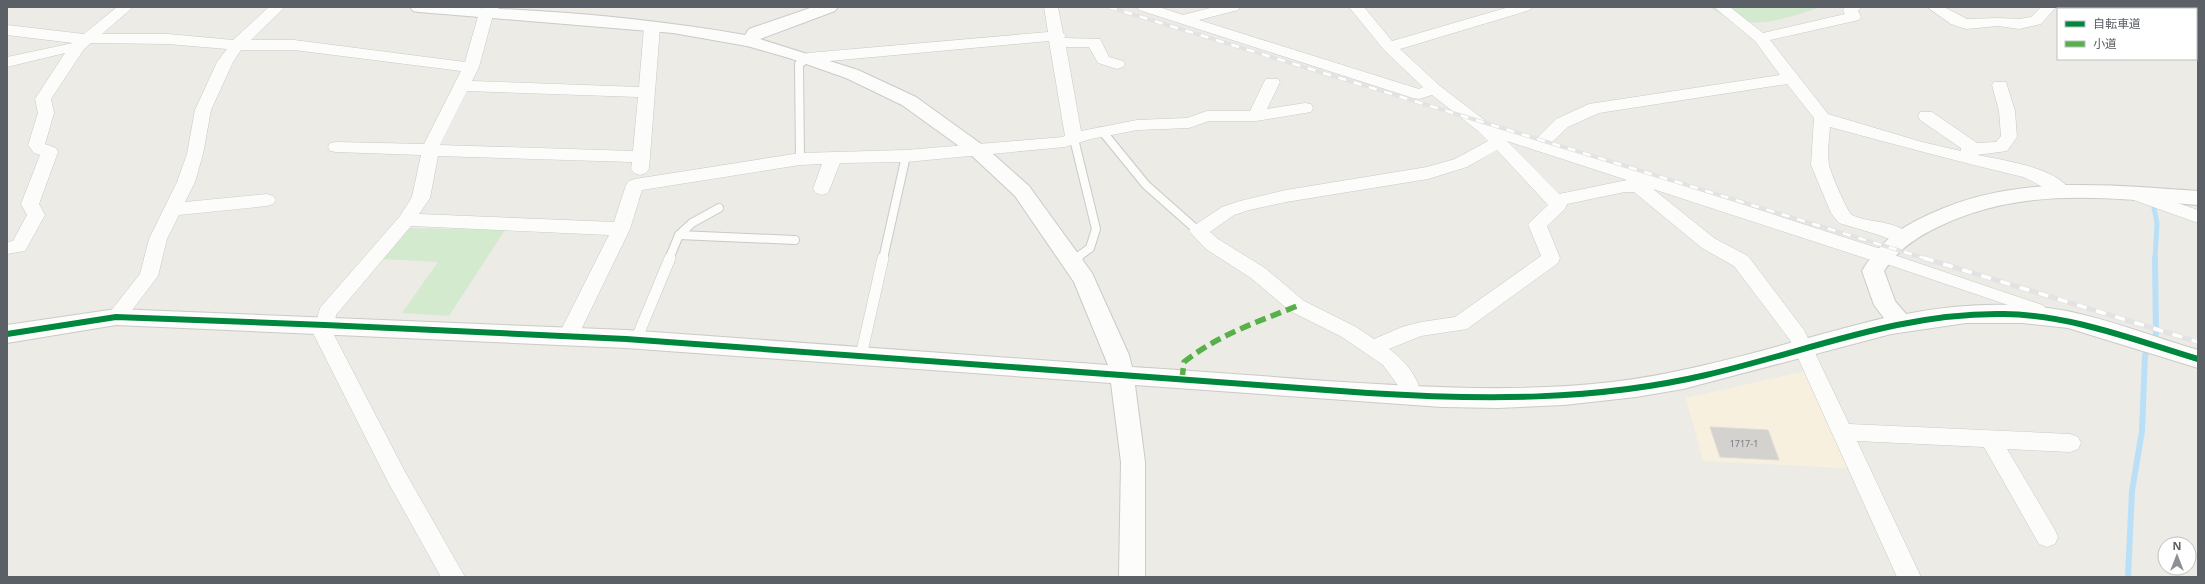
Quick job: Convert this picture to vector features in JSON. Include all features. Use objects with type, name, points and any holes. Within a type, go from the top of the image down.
[{"type":"street","points":[[7,248],[19,246],[36,215],[30,204],[50,152],[40,149],[36,145],[46,113],[43,99],[84,41],[126,7]]},
{"type":"street","points":[[116,318],[149,276],[158,239],[174,209],[195,154],[203,110],[225,62],[237,45],[278,7]]},
{"type":"street","points":[[419,7],[490,10],[652,26],[749,40],[808,58],[852,74],[909,101],[977,150],[1022,191],[1072,261],[1084,279],[1117,355],[1122,374],[1133,462],[1132,577]]},
{"type":"street","points":[[749,40],[755,33],[829,7]]},
{"type":"street","points":[[1051,7],[1058,39],[1074,139]]},
{"type":"street","points":[[1144,7],[1419,94],[1434,89]]},
{"type":"street","points":[[1182,19],[1234,7]]},
{"type":"street","points":[[1356,7],[1389,47],[1434,89],[1484,128],[1559,205],[1537,224],[1551,258],[1460,324],[1421,329],[1402,334],[1372,348]]},
{"type":"street","points":[[1389,47],[1525,7]]},
{"type":"street","points":[[1721,7],[1760,38],[1792,78],[1814,110],[1822,118],[1833,123],[1858,128],[1919,147],[1972,154],[2036,174],[2060,190]]},
{"type":"street","points":[[1760,38],[1854,16],[1850,10],[1854,7]]},
{"type":"street","points":[[1934,7],[1956,21],[1966,24],[1998,22],[2019,24],[2036,21],[2049,7]]},
{"type":"street","points":[[453,577],[396,476],[323,333],[327,313],[406,220],[421,198],[431,149],[471,67],[490,10]]},
{"type":"street","points":[[568,336],[622,229],[635,186],[641,157],[652,26]]},
{"type":"street","points":[[7,30],[84,41],[168,39],[237,45],[294,45],[471,67]]},
{"type":"street","points":[[808,58],[1058,39],[1095,42],[1103,60],[1117,64]]},
{"type":"street","points":[[7,62],[84,41]]},
{"type":"street","points":[[1538,146],[1562,123],[1595,108],[1792,78]]},
{"type":"street","points":[[1256,116],[1272,82]]},
{"type":"street","points":[[1972,154],[2001,147],[2009,137],[2007,111],[2000,85]]},
{"type":"street","points":[[462,86],[647,92]]},
{"type":"street","points":[[635,186],[800,159],[906,156],[1065,142],[1088,134],[1137,125],[1189,123],[1207,116],[1256,116],[1305,108]]},
{"type":"street","points":[[1926,116],[1972,154]]},
{"type":"street","points":[[1822,118],[1820,165],[1833,194],[1837,209],[1845,219],[1885,230],[1902,238]]},
{"type":"street","points":[[1484,128],[1639,183],[1880,256]]},
{"type":"street","points":[[1411,395],[1408,385],[1390,360],[1349,332],[1297,306],[1258,273],[1212,244],[1198,231],[1228,212],[1246,205],[1286,196],[1428,173],[1461,163],[1498,142]]},
{"type":"street","points":[[336,147],[641,157]]},
{"type":"street","points":[[822,189],[833,158]]},
{"type":"street","points":[[1555,201],[1639,183]]},
{"type":"street","points":[[1639,183],[1708,243],[1741,261],[1797,335],[1909,577]]},
{"type":"street","points":[[1900,322],[1885,305],[1873,271],[1880,256],[1902,238],[1936,218],[1966,206],[2009,195],[2060,190],[2198,198]]},
{"type":"street","points":[[2134,194],[2198,217]]},
{"type":"street","points":[[174,209],[268,200]]},
{"type":"street","points":[[406,220],[622,229]]},
{"type":"street","points":[[7,334],[116,318],[325,325],[636,340],[1411,395],[1516,398],[1597,394],[1706,374],[1900,322],[1974,314],[2004,314],[2074,321],[2198,359]]},
{"type":"street","points":[[1841,432],[2070,443]]},
{"type":"street","points":[[1990,439],[2048,537]]},
{"type":"lane","points":[[800,159],[798,64],[808,58]]},
{"type":"lane","points":[[1102,131],[1146,185],[1198,231]]},
{"type":"lane","points":[[1072,261],[1090,248],[1096,229],[1074,139]]},
{"type":"lane","points":[[861,356],[906,156]]},
{"type":"lane","points":[[636,340],[679,234],[692,223],[719,208]]},
{"type":"lane","points":[[679,234],[795,240]]},
{"type":"lane","points":[[1880,256],[2074,321]]},
{"type":"shaded area","points":[[1818,368],[1863,469],[1703,461],[1686,398]]},
{"type":"green space","points":[[1710,7],[1820,7],[1778,20],[1751,22],[1737,20]]},
{"type":"green space","points":[[406,228],[505,230],[449,316],[402,313],[438,262],[382,259]]},
{"type":"building","points":[[1710,427],[1768,430],[1779,460],[1720,457]]},
{"type":"waterway","points":[[2154,208],[2157,223],[2155,259]]},
{"type":"waterway","points":[[2128,577],[2132,491],[2142,431],[2145,355],[2156,334],[2155,259]]},
{"type":"railway","points":[[1109,7],[1927,259]]},
{"type":"railway","points":[[1924,258],[2198,342]]},
{"type":"marked path","points":[[2150,7],[2154,8]]},
{"type":"marked path","points":[[1182,379],[1184,362],[1203,347],[1224,335],[1297,306]]},
{"type":"cycle path","points":[[7,334],[116,317],[325,325],[626,339],[1368,393],[1480,398],[1564,396],[1612,391],[1683,380],[1743,366],[1854,334],[1891,325],[1928,318],[1966,314],[2022,315],[2068,320],[2198,359]]}]
